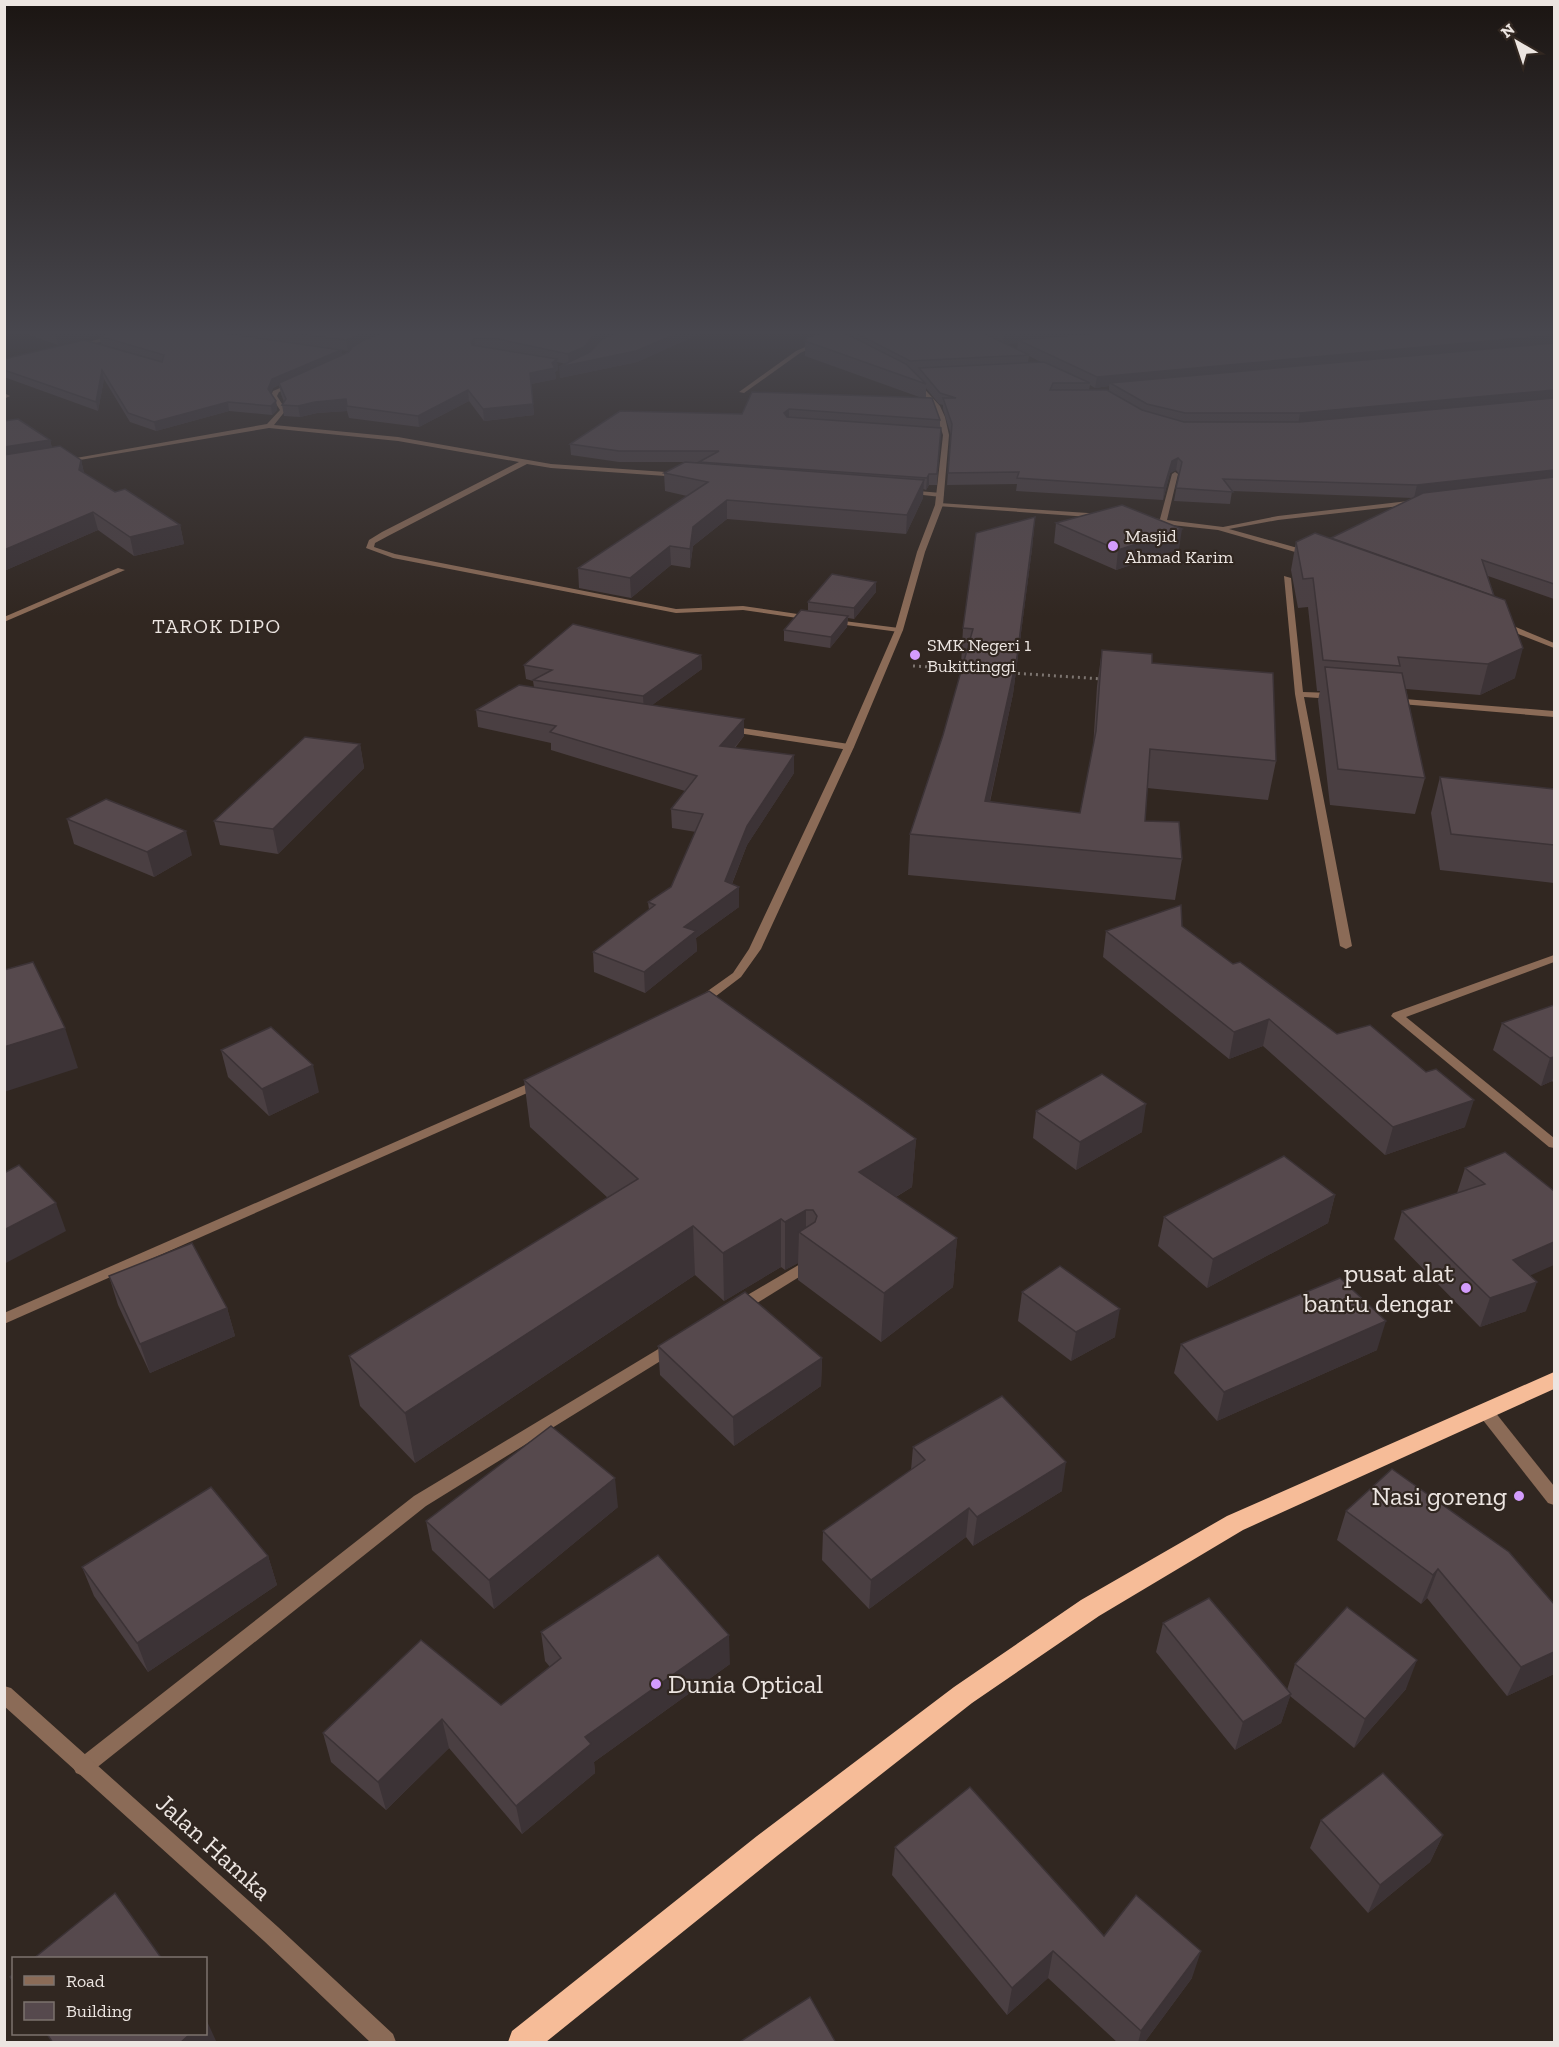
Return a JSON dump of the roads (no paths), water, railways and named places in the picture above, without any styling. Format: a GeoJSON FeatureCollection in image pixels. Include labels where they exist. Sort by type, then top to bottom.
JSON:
{"type":"FeatureCollection","features":[{"type":"Feature","properties":{"kind":"highway"},"geometry":{"type":"LineString","coordinates":[[523,2043],[767,1846],[963,1695],[1090,1608],[1235,1523],[1554,1380]]}},
{"type":"Feature","properties":{"kind":"street"},"geometry":{"type":"LineString","coordinates":[[55,462],[269,426],[398,439],[574,469],[695,476]]}},
{"type":"Feature","properties":{"kind":"street"},"geometry":{"type":"LineString","coordinates":[[685,1011],[737,975],[755,949],[849,747],[899,630],[921,552],[940,500],[941,426]]}},
{"type":"Feature","properties":{"kind":"street"},"geometry":{"type":"LineString","coordinates":[[525,462],[385,534],[372,542],[370,549],[393,556],[676,611],[743,608],[899,630]]}},
{"type":"Feature","properties":{"kind":"street"},"geometry":{"type":"LineString","coordinates":[[1163,522],[1174,474]]}},
{"type":"Feature","properties":{"kind":"street"},"geometry":{"type":"LineString","coordinates":[[894,491],[940,500],[1118,517]]}},
{"type":"Feature","properties":{"kind":"street"},"geometry":{"type":"LineString","coordinates":[[1219,528],[1278,518],[1428,500]]}},
{"type":"Feature","properties":{"kind":"street"},"geometry":{"type":"LineString","coordinates":[[1141,519],[1219,528],[1285,545],[1318,557]]}},
{"type":"Feature","properties":{"kind":"street"},"geometry":{"type":"LineString","coordinates":[[4,620],[121,570]]}},
{"type":"Feature","properties":{"kind":"street"},"geometry":{"type":"LineString","coordinates":[[1287,578],[1299,694],[1346,946]]}},
{"type":"Feature","properties":{"kind":"street"},"geometry":{"type":"LineString","coordinates":[[1492,621],[1554,646]]}},
{"type":"Feature","properties":{"kind":"street"},"geometry":{"type":"LineString","coordinates":[[1299,694],[1345,697]]}},
{"type":"Feature","properties":{"kind":"street"},"geometry":{"type":"LineString","coordinates":[[1380,700],[1554,714]]}},
{"type":"Feature","properties":{"kind":"street"},"geometry":{"type":"LineString","coordinates":[[722,728],[849,747]]}},
{"type":"Feature","properties":{"kind":"street"},"geometry":{"type":"LineString","coordinates":[[1554,958],[1397,1016],[1554,1144]]}},
{"type":"Feature","properties":{"kind":"street"},"geometry":{"type":"LineString","coordinates":[[4,1319],[552,1077]]}},
{"type":"Feature","properties":{"kind":"street"},"geometry":{"type":"LineString","coordinates":[[727,1314],[807,1265]]}},
{"type":"Feature","properties":{"kind":"street"},"geometry":{"type":"LineString","coordinates":[[83,1767],[420,1501],[686,1339]]}},
{"type":"Feature","properties":{"kind":"street"},"geometry":{"type":"LineString","coordinates":[[1485,1411],[1554,1498]]}},
{"type":"Feature","properties":{"kind":"street","name":"Jalan Hamka"},"geometry":{"type":"LineString","coordinates":[[4,1694],[271,1934],[385,2043]]}},
{"type":"Feature","properties":{"kind":"place","name":"Masjid Ahmad Karim"},"geometry":{"type":"Point","coordinates":[1113,546]}},
{"type":"Feature","properties":{"kind":"place","name":"SMK Negeri 1 Bukittinggi"},"geometry":{"type":"Point","coordinates":[915,655]}},
{"type":"Feature","properties":{"kind":"place","name":"pusat alat bantu dengar"},"geometry":{"type":"Point","coordinates":[1466,1288]}},
{"type":"Feature","properties":{"kind":"place","name":"Nasi goreng"},"geometry":{"type":"Point","coordinates":[1519,1496]}},
{"type":"Feature","properties":{"kind":"place","name":"Dunia Optical"},"geometry":{"type":"Point","coordinates":[656,1684]}},
{"type":"Feature","properties":{"kind":"district","name":"TAROK DIPO"},"geometry":{"type":"Point","coordinates":[217,626]}}]}
